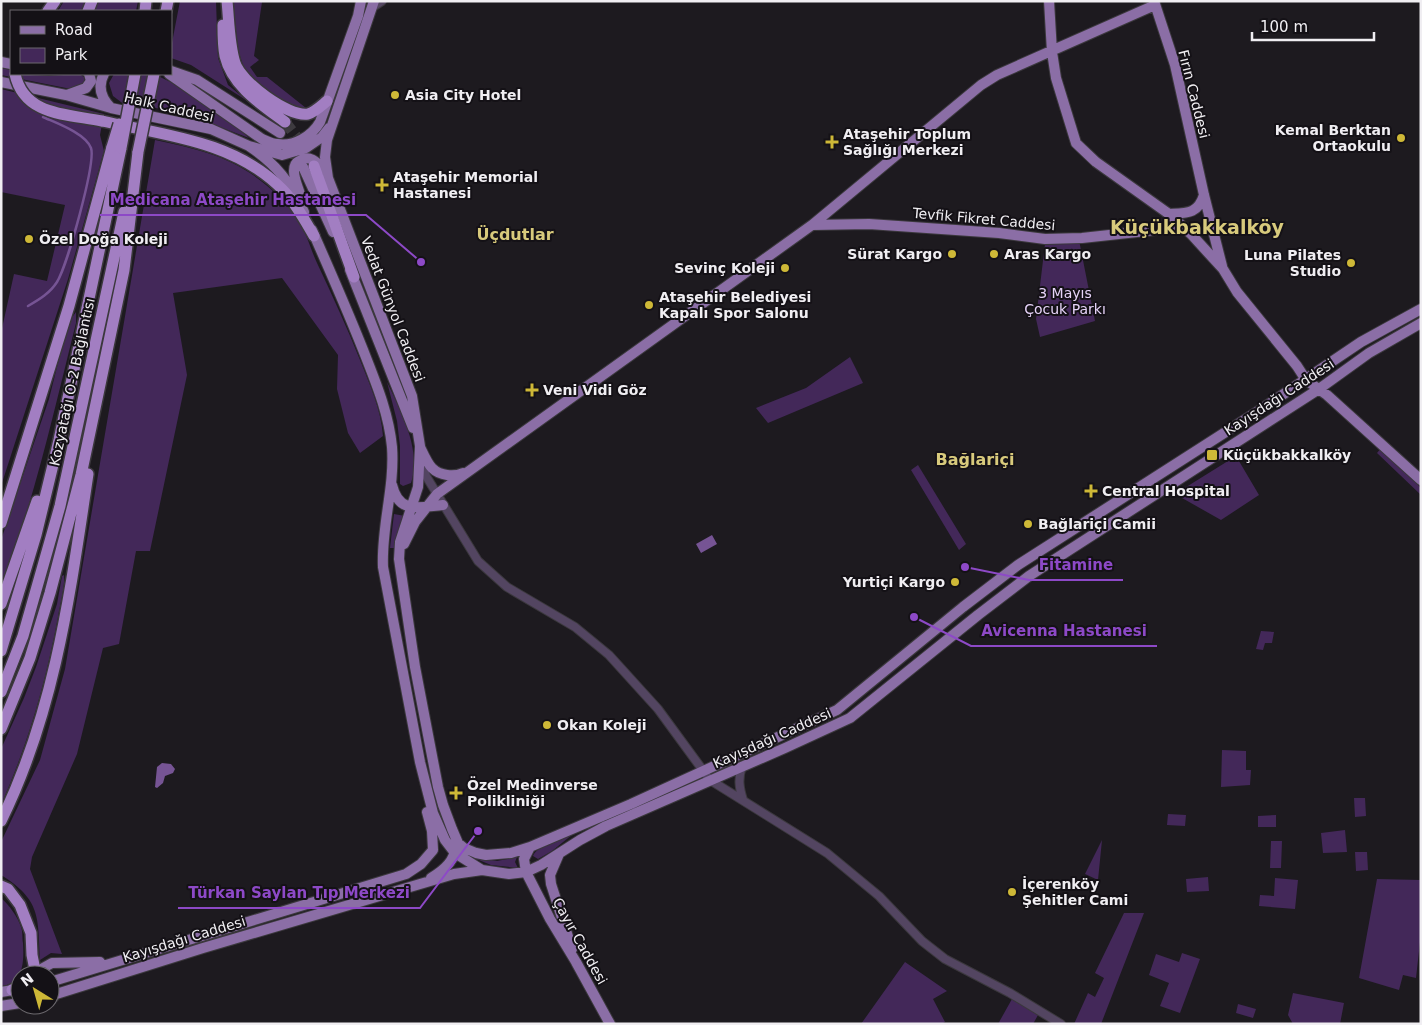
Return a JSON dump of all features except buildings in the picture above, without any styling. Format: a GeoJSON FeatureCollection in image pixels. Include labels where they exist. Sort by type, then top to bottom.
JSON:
{"type":"FeatureCollection","features":[{"type":"Feature","properties":{"kind":"highway"},"geometry":{"type":"LineString","coordinates":[[223,1],[224,54],[231,73],[282,128]]}},
{"type":"Feature","properties":{"kind":"highway"},"geometry":{"type":"LineString","coordinates":[[227,1],[235,63],[246,80],[256,90],[291,112],[309,114],[327,101]]}},
{"type":"Feature","properties":{"kind":"highway"},"geometry":{"type":"LineString","coordinates":[[15,75],[17,84],[26,98],[38,108],[219,148],[240,158],[282,188],[298,208],[314,236]]}},
{"type":"Feature","properties":{"kind":"highway"},"geometry":{"type":"LineString","coordinates":[[1,604],[34,513],[73,371],[133,75]]}},
{"type":"Feature","properties":{"kind":"highway","name":"Kozyatağı O-2 Bağlantısı"},"geometry":{"type":"LineString","coordinates":[[1,692],[23,636],[60,506],[154,75]]}},
{"type":"Feature","properties":{"kind":"highway"},"geometry":{"type":"LineString","coordinates":[[1,523],[117,147]]}},
{"type":"Feature","properties":{"kind":"highway"},"geometry":{"type":"LineString","coordinates":[[1,729],[30,658],[82,475],[124,270],[138,152]]}},
{"type":"Feature","properties":{"kind":"highway"},"geometry":{"type":"LineString","coordinates":[[308,166],[354,277]]}},
{"type":"Feature","properties":{"kind":"highway"},"geometry":{"type":"LineString","coordinates":[[1,821],[15,792],[33,744],[56,665],[73,572],[106,361]]}},
{"type":"Feature","properties":{"kind":"highway","name":"Kozyatağı O-2 Bağlantısı"},"geometry":{"type":"LineString","coordinates":[[1,651],[36,535],[59,440],[73,371]]}},
{"type":"Feature","properties":{"kind":"highway"},"geometry":{"type":"LineString","coordinates":[[1,886],[8,889],[20,904],[31,933],[32,965]]}},
{"type":"Feature","properties":{"kind":"highway"},"geometry":{"type":"LineString","coordinates":[[32,955],[35,965]]}},
{"type":"Feature","properties":{"kind":"main road"},"geometry":{"type":"LineString","coordinates":[[172,74],[262,139],[278,145],[302,140],[316,129],[358,16],[361,1]]}},
{"type":"Feature","properties":{"kind":"main road"},"geometry":{"type":"LineString","coordinates":[[1049,1],[1052,52],[1056,78],[1076,143],[1096,162],[1169,214],[1191,234],[1223,269],[1237,292],[1297,366],[1306,380],[1323,390],[1421,480]]}},
{"type":"Feature","properties":{"kind":"main road"},"geometry":{"type":"LineString","coordinates":[[399,559],[407,536],[437,494],[812,225],[981,85],[997,75],[1052,52],[1155,3]]}},
{"type":"Feature","properties":{"kind":"main road","name":"Fırın Caddesi"},"geometry":{"type":"LineString","coordinates":[[1155,3],[1175,65],[1211,225],[1223,269]]}},
{"type":"Feature","properties":{"kind":"main road","name":"Vedat Günyol Caddesi"},"geometry":{"type":"LineString","coordinates":[[373,4],[339,107],[331,125],[325,157],[328,178],[412,396],[420,446],[418,487],[400,542],[399,559],[414,667],[442,805],[452,830]]}},
{"type":"Feature","properties":{"kind":"main road"},"geometry":{"type":"LineString","coordinates":[[172,74],[197,80],[282,128]]}},
{"type":"Feature","properties":{"kind":"main road"},"geometry":{"type":"LineString","coordinates":[[66,95],[86,88],[91,81],[89,75]]}},
{"type":"Feature","properties":{"kind":"main road"},"geometry":{"type":"LineString","coordinates":[[104,75],[100,88],[102,96],[111,108]]}},
{"type":"Feature","properties":{"kind":"main road","name":"Halk Caddesi"},"geometry":{"type":"LineString","coordinates":[[1,82],[66,95],[111,108],[211,129],[249,146]]}},
{"type":"Feature","properties":{"kind":"main road"},"geometry":{"type":"LineString","coordinates":[[249,146],[282,155],[315,142],[322,137],[331,125]]}},
{"type":"Feature","properties":{"kind":"main road"},"geometry":{"type":"LineString","coordinates":[[249,146],[266,157],[286,179],[299,200],[351,320],[381,397],[389,424],[392,447],[390,498],[384,525],[382,567],[420,762],[433,813],[445,840],[455,854],[482,870]]}},
{"type":"Feature","properties":{"kind":"main road"},"geometry":{"type":"LineString","coordinates":[[314,236],[294,176],[294,168],[296,163],[302,158],[308,158],[318,164],[328,178]]}},
{"type":"Feature","properties":{"kind":"main road"},"geometry":{"type":"LineString","coordinates":[[1169,214],[1191,212],[1201,203],[1204,195]]}},
{"type":"Feature","properties":{"kind":"main road","name":"Tevfik Fikret Caddesi"},"geometry":{"type":"LineString","coordinates":[[812,225],[878,224],[999,233],[1045,239],[1082,238],[1183,227]]}},
{"type":"Feature","properties":{"kind":"main road"},"geometry":{"type":"LineString","coordinates":[[1191,234],[1205,232],[1211,225]]}},
{"type":"Feature","properties":{"kind":"main road"},"geometry":{"type":"LineString","coordinates":[[354,277],[420,446],[432,468],[446,475],[455,476],[473,468]]}},
{"type":"Feature","properties":{"kind":"main road","name":"Kayışdağı Caddesi"},"geometry":{"type":"LineString","coordinates":[[452,830],[458,843],[476,853],[502,855],[530,847],[837,710],[963,607],[1018,565],[1306,380],[1373,334],[1416,314],[1421,309]]}},
{"type":"Feature","properties":{"kind":"main road","name":"Kayışdağı Caddesi"},"geometry":{"type":"LineString","coordinates":[[60,993],[138,967],[423,882],[454,874],[482,870],[509,874],[526,872],[606,826],[850,718],[1028,576],[1323,390],[1369,353],[1421,323]]}},
{"type":"Feature","properties":{"kind":"main road"},"geometry":{"type":"LineString","coordinates":[[1297,366],[1308,368],[1326,365]]}},
{"type":"Feature","properties":{"kind":"main road"},"geometry":{"type":"LineString","coordinates":[[1323,390],[1321,373],[1326,365]]}},
{"type":"Feature","properties":{"kind":"main road"},"geometry":{"type":"LineString","coordinates":[[1289,391],[1295,379],[1297,366]]}},
{"type":"Feature","properties":{"kind":"main road"},"geometry":{"type":"LineString","coordinates":[[391,479],[395,488],[403,493],[409,494],[418,487]]}},
{"type":"Feature","properties":{"kind":"main road"},"geometry":{"type":"LineString","coordinates":[[391,479],[394,494],[402,503],[410,508],[443,505]]}},
{"type":"Feature","properties":{"kind":"main road","name":"Kayışdağı Caddesi"},"geometry":{"type":"LineString","coordinates":[[60,979],[397,877],[414,870],[431,854],[433,843],[420,784],[420,762]]}},
{"type":"Feature","properties":{"kind":"main road"},"geometry":{"type":"LineString","coordinates":[[423,882],[444,868],[455,854],[452,830]]}},
{"type":"Feature","properties":{"kind":"main road"},"geometry":{"type":"LineString","coordinates":[[526,872],[524,859],[530,847]]}},
{"type":"Feature","properties":{"kind":"main road"},"geometry":{"type":"LineString","coordinates":[[559,853],[550,875],[551,884],[576,962]]}},
{"type":"Feature","properties":{"kind":"main road","name":"Çayır Caddesi"},"geometry":{"type":"LineString","coordinates":[[526,872],[550,919],[610,1024]]}},
{"type":"Feature","properties":{"kind":"main road"},"geometry":{"type":"LineString","coordinates":[[48,965],[52,963],[110,963]]}},
{"type":"Feature","properties":{"kind":"street"},"geometry":{"type":"LineString","coordinates":[[373,4],[382,1]]}},
{"type":"Feature","properties":{"kind":"street"},"geometry":{"type":"LineString","coordinates":[[420,446],[426,476],[478,561],[507,587],[574,627],[609,655],[658,709],[710,780],[827,853],[879,896],[922,941],[945,959],[1010,993],[1061,1024]]}},
{"type":"Feature","properties":{"kind":"street"},"geometry":{"type":"LineString","coordinates":[[742,766],[739,785],[743,800]]}},
{"type":"Feature","properties":{"kind":"green space"},"geometry":{"type":"Polygon","coordinates":[[[64,1],[86,1],[82,10],[59,10],[64,1]]]}},
{"type":"Feature","properties":{"kind":"green space"},"geometry":{"type":"Polygon","coordinates":[[[98,1],[138,1],[136,10],[94,10],[98,1]]]}},
{"type":"Feature","properties":{"kind":"green space"},"geometry":{"type":"Polygon","coordinates":[[[180,1],[216,1],[218,58],[228,85],[249,102],[191,65],[172,58],[172,43],[180,1]]]}},
{"type":"Feature","properties":{"kind":"green space"},"geometry":{"type":"Polygon","coordinates":[[[233,1],[262,2],[254,56],[259,60],[250,67],[257,77],[267,77],[306,108],[304,111],[292,108],[260,87],[245,71],[238,50],[233,1]]]}},
{"type":"Feature","properties":{"kind":"green space"},"geometry":{"type":"Polygon","coordinates":[[[1,68],[10,70],[10,75],[81,75],[84,77],[85,81],[79,88],[66,88],[1,75],[1,68]]]}},
{"type":"Feature","properties":{"kind":"green space"},"geometry":{"type":"Polygon","coordinates":[[[113,75],[154,75],[160,77],[218,109],[249,138],[165,109],[125,105],[113,96],[109,83],[113,75]]]}},
{"type":"Feature","properties":{"kind":"green space"},"geometry":{"type":"Polygon","coordinates":[[[1,89],[104,114],[100,135],[104,151],[68,279],[1,486],[1,333],[14,274],[47,281],[65,205],[1,192],[1,89]]]}},
{"type":"Feature","properties":{"kind":"green space"},"geometry":{"type":"Polygon","coordinates":[[[155,140],[213,155],[240,167],[279,196],[297,218],[355,348],[374,397],[380,416],[383,436],[360,453],[348,433],[337,389],[338,355],[282,278],[173,293],[187,375],[150,551],[136,551],[119,644],[103,648],[77,754],[32,857],[30,869],[62,954],[51,953],[40,960],[39,932],[35,911],[24,893],[1,875],[1,842],[40,760],[65,669],[155,140]]]}},
{"type":"Feature","properties":{"kind":"green space","name":"3 Mayıs Çocuk Parkı"},"geometry":{"type":"Polygon","coordinates":[[[1079,240],[1095,321],[1040,337],[1036,319],[1045,244],[1079,240]]]}},
{"type":"Feature","properties":{"kind":"green space"},"geometry":{"type":"Polygon","coordinates":[[[76,312],[76,323],[43,456],[24,522],[1,587],[1,540],[49,399],[68,323],[76,312]]]}},
{"type":"Feature","properties":{"kind":"green space"},"geometry":{"type":"Polygon","coordinates":[[[850,357],[863,383],[768,423],[756,408],[806,388],[850,357]]]}},
{"type":"Feature","properties":{"kind":"green space"},"geometry":{"type":"Polygon","coordinates":[[[387,382],[404,418],[414,458],[414,471],[411,483],[403,486],[400,484],[400,446],[397,421],[387,382]]]}},
{"type":"Feature","properties":{"kind":"green space"},"geometry":{"type":"Polygon","coordinates":[[[1381,448],[1421,488],[1421,495],[1377,453],[1381,448]]]}},
{"type":"Feature","properties":{"kind":"green space"},"geometry":{"type":"Polygon","coordinates":[[[1236,456],[1259,495],[1221,520],[1175,494],[1236,456]]]}},
{"type":"Feature","properties":{"kind":"green space"},"geometry":{"type":"Polygon","coordinates":[[[918,465],[966,544],[959,550],[911,470],[918,465]]]}},
{"type":"Feature","properties":{"kind":"green space"},"geometry":{"type":"Polygon","coordinates":[[[394,514],[405,516],[396,537],[394,548],[390,548],[394,514]]]}},
{"type":"Feature","properties":{"kind":"green space"},"geometry":{"type":"Polygon","coordinates":[[[64,575],[62,596],[42,689],[20,759],[1,805],[1,749],[36,667],[57,604],[62,576],[64,575]]]}},
{"type":"Feature","properties":{"kind":"green space"},"geometry":{"type":"Polygon","coordinates":[[[1261,631],[1274,632],[1272,643],[1265,643],[1263,650],[1256,649],[1261,631]]]}},
{"type":"Feature","properties":{"kind":"green space"},"geometry":{"type":"Polygon","coordinates":[[[1222,750],[1246,751],[1246,770],[1251,770],[1250,785],[1221,787],[1222,750]]]}},
{"type":"Feature","properties":{"kind":"green space"},"geometry":{"type":"Polygon","coordinates":[[[1354,798],[1365,798],[1366,816],[1355,817],[1354,798]]]}},
{"type":"Feature","properties":{"kind":"green space"},"geometry":{"type":"Polygon","coordinates":[[[1168,814],[1186,815],[1185,826],[1167,825],[1168,814]]]}},
{"type":"Feature","properties":{"kind":"green space"},"geometry":{"type":"Polygon","coordinates":[[[1276,815],[1276,827],[1258,827],[1258,816],[1276,815]]]}},
{"type":"Feature","properties":{"kind":"green space"},"geometry":{"type":"Polygon","coordinates":[[[1345,830],[1347,852],[1323,853],[1321,833],[1345,830]]]}},
{"type":"Feature","properties":{"kind":"green space"},"geometry":{"type":"Polygon","coordinates":[[[573,834],[552,851],[538,859],[533,856],[535,852],[544,846],[573,834]]]}},
{"type":"Feature","properties":{"kind":"green space"},"geometry":{"type":"Polygon","coordinates":[[[1102,840],[1098,880],[1085,874],[1102,840]]]}},
{"type":"Feature","properties":{"kind":"green space"},"geometry":{"type":"Polygon","coordinates":[[[1271,841],[1282,841],[1281,868],[1270,868],[1271,841]]]}},
{"type":"Feature","properties":{"kind":"green space"},"geometry":{"type":"Polygon","coordinates":[[[1355,852],[1367,852],[1368,870],[1356,871],[1355,852]]]}},
{"type":"Feature","properties":{"kind":"green space"},"geometry":{"type":"Polygon","coordinates":[[[469,856],[497,861],[517,857],[515,862],[518,868],[491,865],[469,856]]]}},
{"type":"Feature","properties":{"kind":"green space"},"geometry":{"type":"Polygon","coordinates":[[[1208,877],[1209,891],[1187,892],[1186,879],[1208,877]]]}},
{"type":"Feature","properties":{"kind":"green space"},"geometry":{"type":"Polygon","coordinates":[[[1275,878],[1298,880],[1295,909],[1259,906],[1260,895],[1274,896],[1275,878]]]}},
{"type":"Feature","properties":{"kind":"green space"},"geometry":{"type":"Polygon","coordinates":[[[1377,879],[1421,880],[1421,933],[1416,978],[1403,975],[1399,990],[1359,978],[1377,879]]]}},
{"type":"Feature","properties":{"kind":"green space"},"geometry":{"type":"Polygon","coordinates":[[[1,898],[13,911],[20,923],[23,964],[10,965],[10,983],[1,986],[1,898]]]}},
{"type":"Feature","properties":{"kind":"green space"},"geometry":{"type":"Polygon","coordinates":[[[1124,913],[1144,913],[1101,1024],[1074,1024],[1088,993],[1095,997],[1104,978],[1095,973],[1124,913]]]}},
{"type":"Feature","properties":{"kind":"green space"},"geometry":{"type":"Polygon","coordinates":[[[1182,953],[1200,959],[1180,1013],[1160,1006],[1169,983],[1149,975],[1156,954],[1179,962],[1182,953]]]}},
{"type":"Feature","properties":{"kind":"green space"},"geometry":{"type":"Polygon","coordinates":[[[905,962],[947,991],[933,999],[945,1022],[941,1024],[861,1024],[905,962]]]}},
{"type":"Feature","properties":{"kind":"green space"},"geometry":{"type":"Polygon","coordinates":[[[1293,993],[1344,1003],[1340,1024],[1293,1024],[1288,1015],[1293,993]]]}},
{"type":"Feature","properties":{"kind":"green space"},"geometry":{"type":"Polygon","coordinates":[[[1012,999],[1038,1015],[1033,1024],[998,1024],[1012,999]]]}},
{"type":"Feature","properties":{"kind":"green space"},"geometry":{"type":"Polygon","coordinates":[[[1238,1004],[1256,1009],[1253,1018],[1236,1013],[1238,1004]]]}},
{"type":"Feature","properties":{"kind":"shaded area"},"geometry":{"type":"Polygon","coordinates":[[[712,535],[717,544],[701,553],[696,544],[712,535]]]}},
{"type":"Feature","properties":{"kind":"shaded area"},"geometry":{"type":"Polygon","coordinates":[[[162,763],[171,764],[175,769],[173,773],[165,776],[163,783],[157,788],[155,787],[157,767],[162,763]]]}},
{"type":"Feature","properties":{"kind":"waterway"},"geometry":{"type":"LineString","coordinates":[[28,306],[51,289],[62,272],[80,215],[91,157],[91,148],[83,138],[70,129],[43,117]]}},
{"type":"Feature","properties":{"kind":"tunnel"},"geometry":{"type":"LineString","coordinates":[[285,122],[306,149]]}},
{"type":"Feature","properties":{"kind":"place","name":"Asia City Hotel"},"geometry":{"type":"Point","coordinates":[395,95]}},
{"type":"Feature","properties":{"kind":"place","name":"Kemal Berktan Ortaokulu"},"geometry":{"type":"Point","coordinates":[1401,138]}},
{"type":"Feature","properties":{"kind":"place","name":"Ataşehir Toplum Sağlığı Merkezi"},"geometry":{"type":"Point","coordinates":[832,142]}},
{"type":"Feature","properties":{"kind":"place","name":"Ataşehir Memorial Hastanesi"},"geometry":{"type":"Point","coordinates":[382,185]}},
{"type":"Feature","properties":{"kind":"place","name":"Özel Doğa Koleji"},"geometry":{"type":"Point","coordinates":[29,239]}},
{"type":"Feature","properties":{"kind":"place","name":"Sürat Kargo"},"geometry":{"type":"Point","coordinates":[952,254]}},
{"type":"Feature","properties":{"kind":"place","name":"Aras Kargo"},"geometry":{"type":"Point","coordinates":[994,254]}},
{"type":"Feature","properties":{"kind":"place","name":"Medicana Ataşehir Hastanesi"},"geometry":{"type":"Point","coordinates":[421,262]}},
{"type":"Feature","properties":{"kind":"place","name":"Luna Pilates Studio"},"geometry":{"type":"Point","coordinates":[1351,263]}},
{"type":"Feature","properties":{"kind":"place","name":"Sevinç Koleji"},"geometry":{"type":"Point","coordinates":[785,268]}},
{"type":"Feature","properties":{"kind":"place","name":"Ataşehir Belediyesi Kapalı Spor Salonu"},"geometry":{"type":"Point","coordinates":[649,305]}},
{"type":"Feature","properties":{"kind":"place","name":"Veni Vidi Göz"},"geometry":{"type":"Point","coordinates":[532,390]}},
{"type":"Feature","properties":{"kind":"place","name":"Küçükbakkalköy"},"geometry":{"type":"Point","coordinates":[1212,455]}},
{"type":"Feature","properties":{"kind":"place","name":"Central Hospital"},"geometry":{"type":"Point","coordinates":[1091,491]}},
{"type":"Feature","properties":{"kind":"place","name":"Bağlariçi Camii"},"geometry":{"type":"Point","coordinates":[1028,524]}},
{"type":"Feature","properties":{"kind":"place","name":"Fitamine"},"geometry":{"type":"Point","coordinates":[965,567]}},
{"type":"Feature","properties":{"kind":"place","name":"Yurtiçi Kargo"},"geometry":{"type":"Point","coordinates":[955,582]}},
{"type":"Feature","properties":{"kind":"place","name":"Avicenna Hastanesi"},"geometry":{"type":"Point","coordinates":[914,617]}},
{"type":"Feature","properties":{"kind":"place","name":"Okan Koleji"},"geometry":{"type":"Point","coordinates":[547,725]}},
{"type":"Feature","properties":{"kind":"place","name":"Özel Medinverse Polikliniği"},"geometry":{"type":"Point","coordinates":[456,793]}},
{"type":"Feature","properties":{"kind":"place","name":"Türkan Saylan Tıp Merkezi"},"geometry":{"type":"Point","coordinates":[478,831]}},
{"type":"Feature","properties":{"kind":"place","name":"İçerenköy Şehitler Cami"},"geometry":{"type":"Point","coordinates":[1012,892]}},
{"type":"Feature","properties":{"kind":"district","name":"Küçükbakkalköy"},"geometry":{"type":"Point","coordinates":[1197,227]}},
{"type":"Feature","properties":{"kind":"district","name":"Üçdutlar"},"geometry":{"type":"Point","coordinates":[515,234]}},
{"type":"Feature","properties":{"kind":"district","name":"Bağlariçi"},"geometry":{"type":"Point","coordinates":[975,459]}}]}
